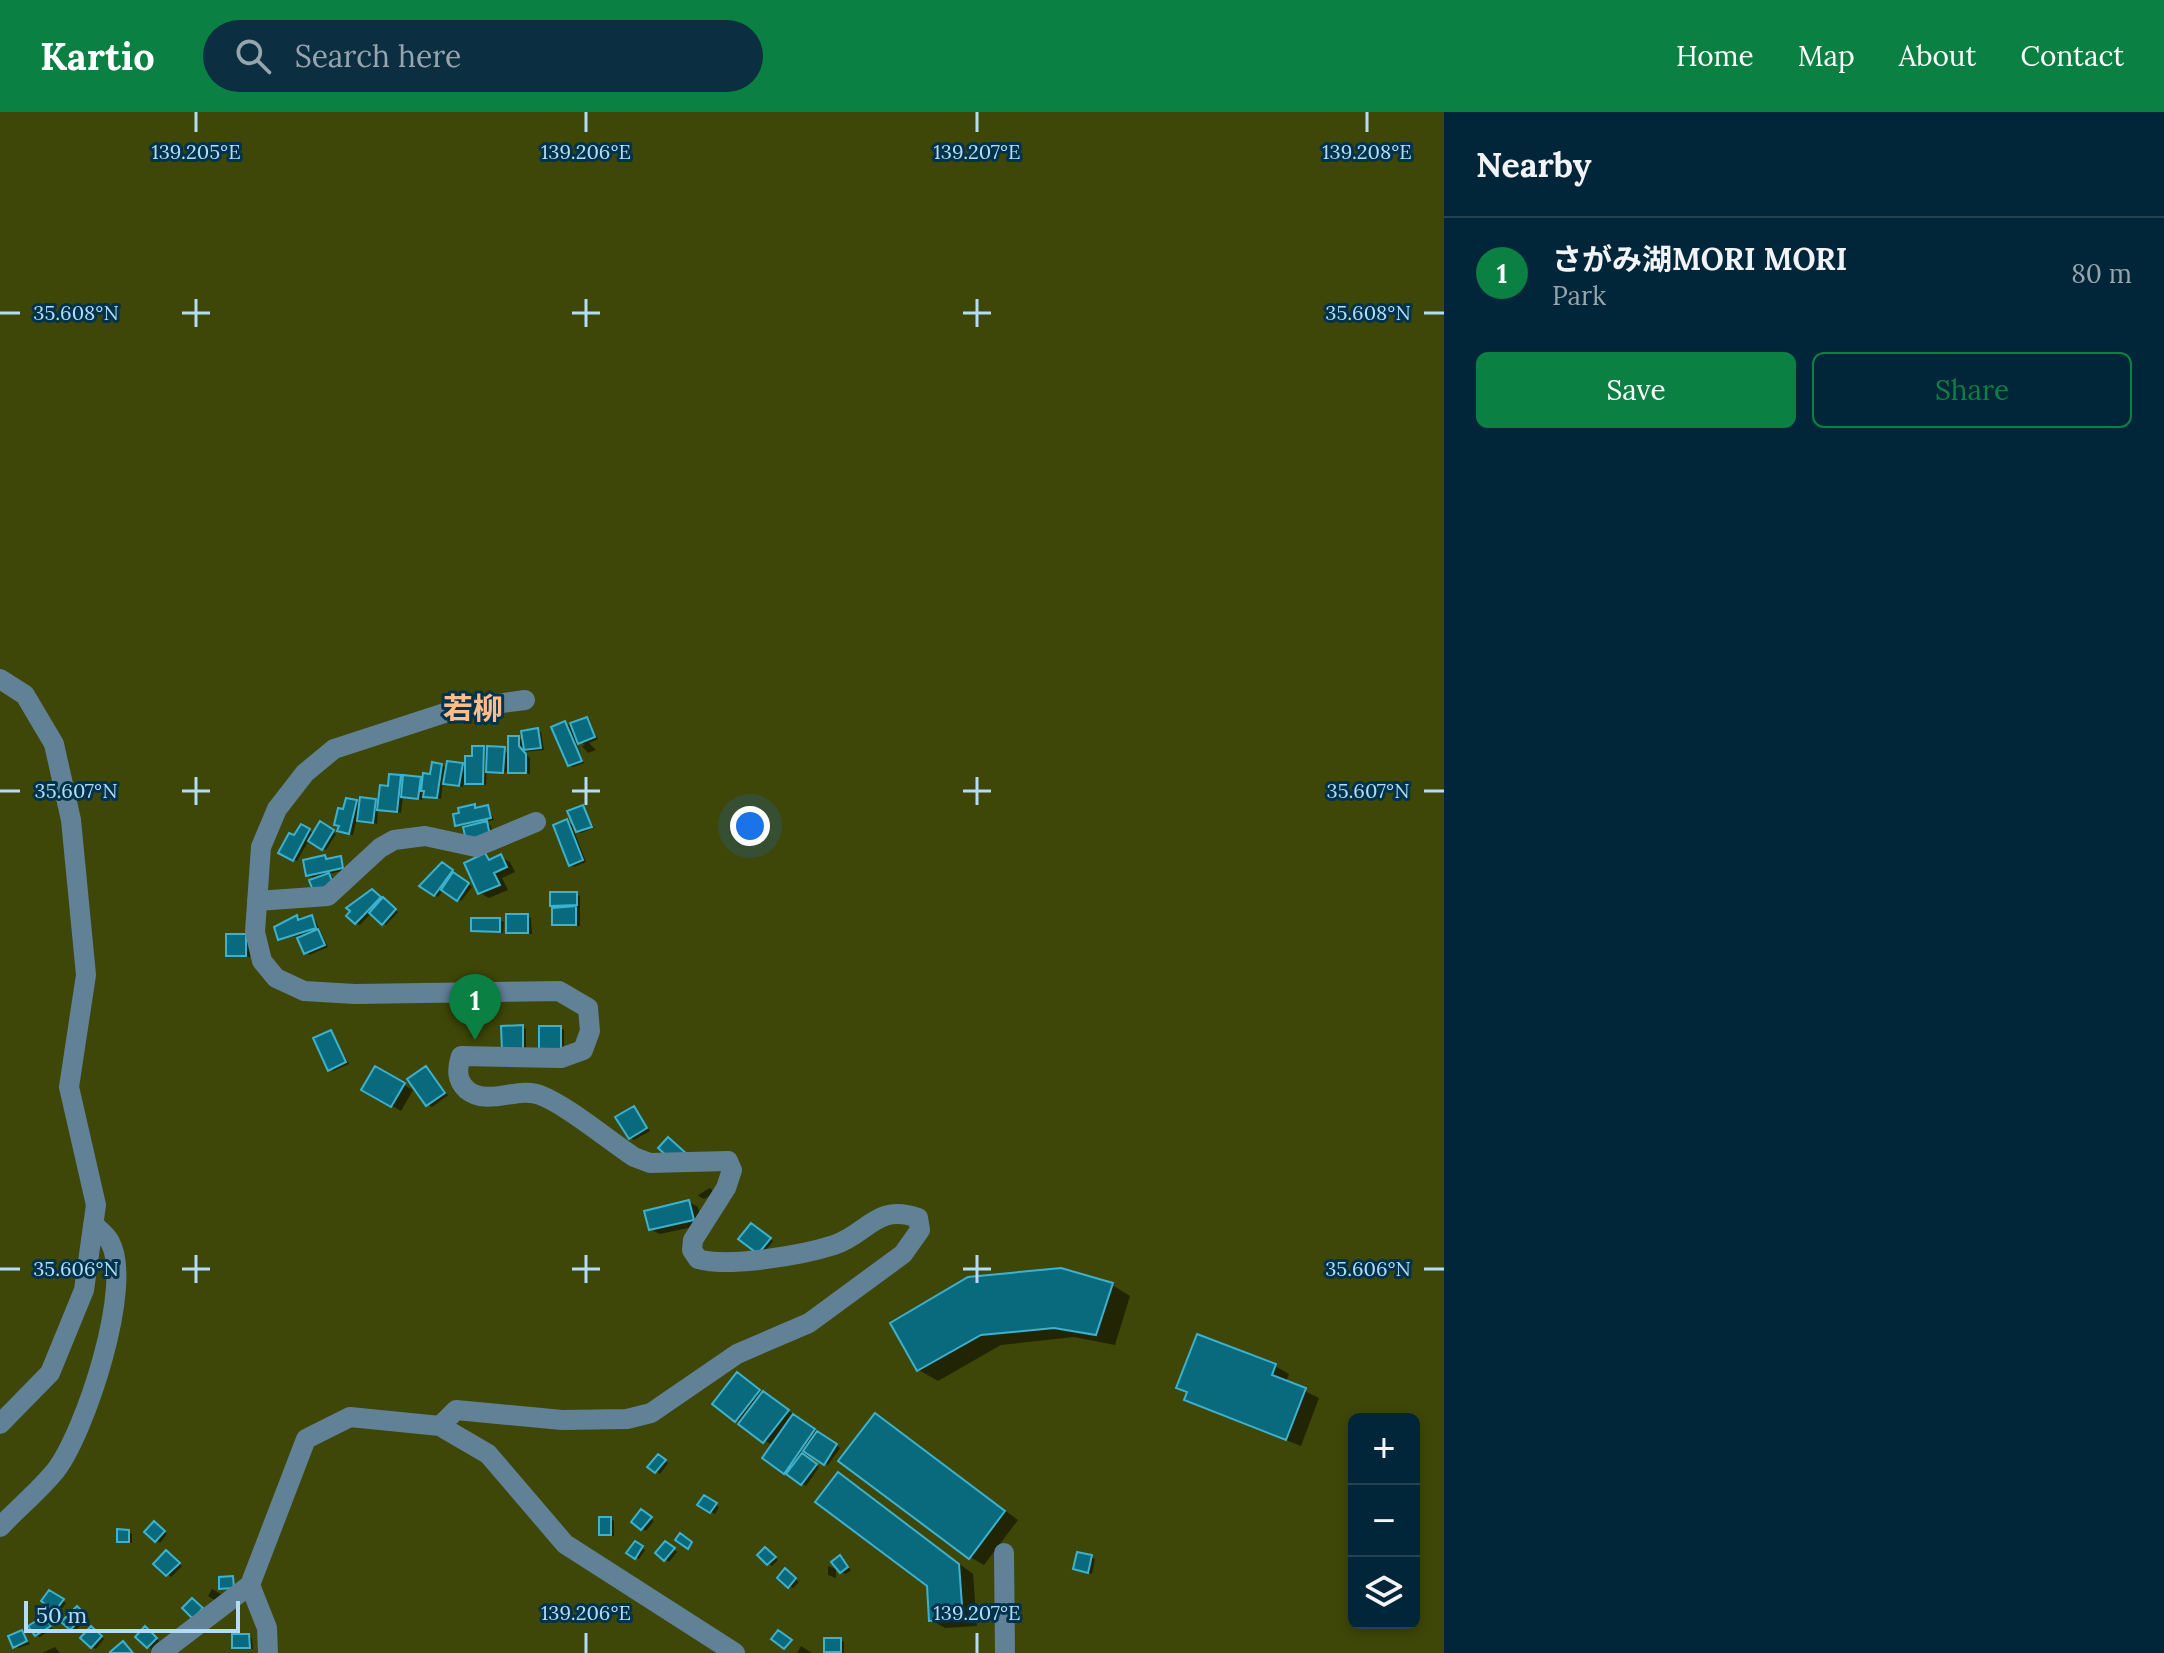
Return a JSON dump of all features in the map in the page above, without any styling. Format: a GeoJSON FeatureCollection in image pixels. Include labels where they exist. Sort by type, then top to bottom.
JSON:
{"type":"FeatureCollection","features":[{"type":"Feature","properties":{"kind":"lane"},"geometry":{"type":"LineString","coordinates":[[0,679],[25,695],[54,744],[71,820],[86,975],[69,1087],[96,1205],[84,1290],[50,1373],[0,1424]]}},
{"type":"Feature","properties":{"kind":"lane"},"geometry":{"type":"LineString","coordinates":[[440,1426],[456,1410],[562,1420],[627,1419],[651,1413],[737,1354],[809,1323],[903,1254],[920,1230],[918,1218],[902,1213],[880,1216],[835,1245],[764,1257],[710,1262],[698,1259],[692,1250],[693,1240],[726,1188],[732,1170],[728,1161],[650,1163],[634,1157],[538,1093],[490,1097],[470,1093],[462,1084],[457,1069],[461,1056],[561,1058],[583,1050],[590,1031],[588,1008],[559,991],[355,994],[304,991],[276,978],[262,961],[255,932],[261,847],[277,809],[305,773],[334,749],[457,709],[525,700]]}},
{"type":"Feature","properties":{"kind":"lane"},"geometry":{"type":"LineString","coordinates":[[257,901],[328,896],[380,848],[394,840],[425,836],[476,847],[536,822]]}},
{"type":"Feature","properties":{"kind":"lane"},"geometry":{"type":"LineString","coordinates":[[0,1527],[57,1468],[86,1409],[112,1334],[116,1264],[110,1241],[93,1224]]}},
{"type":"Feature","properties":{"kind":"lane"},"geometry":{"type":"LineString","coordinates":[[161,1653],[250,1585],[306,1439],[350,1417],[440,1426],[488,1454],[565,1544],[735,1653]]}},
{"type":"Feature","properties":{"kind":"lane"},"geometry":{"type":"LineString","coordinates":[[1004,1553],[1005,1653]]}},
{"type":"Feature","properties":{"kind":"lane"},"geometry":{"type":"LineString","coordinates":[[250,1585],[267,1628],[268,1653]]}},
{"type":"Feature","properties":{"kind":"green space"},"geometry":{"type":"Polygon","coordinates":[[[0,112],[1444,112],[1444,1653],[0,1653],[0,112]]]}},
{"type":"Feature","properties":{"kind":"building"},"geometry":{"type":"Polygon","coordinates":[[[587,717],[595,737],[578,744],[570,723],[587,717]]]}},
{"type":"Feature","properties":{"kind":"building"},"geometry":{"type":"Polygon","coordinates":[[[565,721],[582,761],[568,766],[551,727],[565,721]]]}},
{"type":"Feature","properties":{"kind":"building"},"geometry":{"type":"Polygon","coordinates":[[[538,728],[541,748],[524,750],[521,731],[538,728]]]}},
{"type":"Feature","properties":{"kind":"building"},"geometry":{"type":"Polygon","coordinates":[[[508,736],[519,736],[519,746],[526,754],[526,773],[508,773],[508,736]]]}},
{"type":"Feature","properties":{"kind":"building"},"geometry":{"type":"Polygon","coordinates":[[[472,746],[484,746],[483,784],[465,784],[465,756],[472,756],[472,746]]]}},
{"type":"Feature","properties":{"kind":"building"},"geometry":{"type":"Polygon","coordinates":[[[487,746],[505,747],[503,773],[486,772],[487,746]]]}},
{"type":"Feature","properties":{"kind":"building"},"geometry":{"type":"Polygon","coordinates":[[[447,761],[463,763],[459,786],[443,784],[447,761]]]}},
{"type":"Feature","properties":{"kind":"building"},"geometry":{"type":"Polygon","coordinates":[[[432,762],[442,764],[437,798],[423,797],[424,791],[421,791],[423,773],[430,774],[432,762]]]}},
{"type":"Feature","properties":{"kind":"building"},"geometry":{"type":"Polygon","coordinates":[[[389,774],[401,775],[397,812],[377,810],[380,785],[388,786],[389,774]]]}},
{"type":"Feature","properties":{"kind":"building"},"geometry":{"type":"Polygon","coordinates":[[[403,775],[421,777],[418,799],[401,797],[403,775]]]}},
{"type":"Feature","properties":{"kind":"building"},"geometry":{"type":"Polygon","coordinates":[[[360,797],[376,799],[373,823],[357,821],[360,797]]]}},
{"type":"Feature","properties":{"kind":"building"},"geometry":{"type":"Polygon","coordinates":[[[346,798],[357,800],[349,834],[337,831],[339,826],[334,825],[338,808],[343,809],[346,798]]]}},
{"type":"Feature","properties":{"kind":"building"},"geometry":{"type":"Polygon","coordinates":[[[475,804],[475,808],[488,805],[491,818],[455,826],[453,814],[459,813],[458,808],[475,804]]]}},
{"type":"Feature","properties":{"kind":"building"},"geometry":{"type":"Polygon","coordinates":[[[583,805],[592,827],[576,832],[567,811],[583,805]]]}},
{"type":"Feature","properties":{"kind":"building"},"geometry":{"type":"Polygon","coordinates":[[[567,819],[583,860],[569,866],[553,825],[567,819]]]}},
{"type":"Feature","properties":{"kind":"building"},"geometry":{"type":"Polygon","coordinates":[[[320,821],[334,830],[322,850],[308,841],[320,821]]]}},
{"type":"Feature","properties":{"kind":"building"},"geometry":{"type":"Polygon","coordinates":[[[487,821],[491,840],[467,845],[463,827],[487,821]]]}},
{"type":"Feature","properties":{"kind":"building"},"geometry":{"type":"Polygon","coordinates":[[[301,824],[310,829],[293,861],[278,853],[289,833],[294,835],[301,824]]]}},
{"type":"Feature","properties":{"kind":"building"},"geometry":{"type":"Polygon","coordinates":[[[485,853],[489,860],[501,854],[507,867],[494,873],[500,885],[478,894],[464,863],[485,853]]]}},
{"type":"Feature","properties":{"kind":"building"},"geometry":{"type":"Polygon","coordinates":[[[325,855],[326,859],[341,856],[343,868],[306,876],[303,860],[325,855]]]}},
{"type":"Feature","properties":{"kind":"building"},"geometry":{"type":"Polygon","coordinates":[[[442,862],[453,870],[434,896],[419,886],[442,862]]]}},
{"type":"Feature","properties":{"kind":"building"},"geometry":{"type":"Polygon","coordinates":[[[453,872],[469,883],[457,901],[441,890],[453,872]]]}},
{"type":"Feature","properties":{"kind":"building"},"geometry":{"type":"Polygon","coordinates":[[[329,873],[335,889],[315,896],[309,880],[329,873]]]}},
{"type":"Feature","properties":{"kind":"building"},"geometry":{"type":"Polygon","coordinates":[[[372,889],[381,897],[355,924],[346,916],[350,911],[346,908],[372,889]]]}},
{"type":"Feature","properties":{"kind":"building"},"geometry":{"type":"Polygon","coordinates":[[[550,892],[577,892],[577,905],[550,906],[550,892]]]}},
{"type":"Feature","properties":{"kind":"building"},"geometry":{"type":"Polygon","coordinates":[[[383,897],[396,909],[382,925],[369,913],[383,897]]]}},
{"type":"Feature","properties":{"kind":"building"},"geometry":{"type":"Polygon","coordinates":[[[576,906],[576,925],[552,925],[552,908],[576,906]]]}},
{"type":"Feature","properties":{"kind":"building"},"geometry":{"type":"Polygon","coordinates":[[[506,914],[528,914],[528,933],[506,933],[506,914]]]}},
{"type":"Feature","properties":{"kind":"building"},"geometry":{"type":"Polygon","coordinates":[[[297,915],[298,920],[312,915],[316,928],[278,940],[274,927],[297,915]]]}},
{"type":"Feature","properties":{"kind":"building"},"geometry":{"type":"Polygon","coordinates":[[[471,918],[500,918],[500,932],[471,931],[471,918]]]}},
{"type":"Feature","properties":{"kind":"building"},"geometry":{"type":"Polygon","coordinates":[[[318,929],[325,945],[304,954],[297,938],[318,929]]]}},
{"type":"Feature","properties":{"kind":"building"},"geometry":{"type":"Polygon","coordinates":[[[226,934],[246,934],[246,956],[226,956],[226,934]]]}},
{"type":"Feature","properties":{"kind":"building"},"geometry":{"type":"Polygon","coordinates":[[[523,1025],[523,1049],[502,1050],[501,1026],[523,1025]]]}},
{"type":"Feature","properties":{"kind":"building"},"geometry":{"type":"Polygon","coordinates":[[[539,1026],[561,1026],[561,1051],[539,1051],[539,1026]]]}},
{"type":"Feature","properties":{"kind":"building"},"geometry":{"type":"Polygon","coordinates":[[[331,1030],[346,1062],[328,1071],[313,1038],[331,1030]]]}},
{"type":"Feature","properties":{"kind":"building"},"geometry":{"type":"Polygon","coordinates":[[[375,1066],[405,1083],[391,1107],[361,1090],[375,1066]]]}},
{"type":"Feature","properties":{"kind":"building"},"geometry":{"type":"Polygon","coordinates":[[[426,1066],[445,1093],[426,1106],[407,1079],[426,1066]]]}},
{"type":"Feature","properties":{"kind":"building"},"geometry":{"type":"Polygon","coordinates":[[[634,1106],[647,1128],[629,1139],[615,1117],[634,1106]]]}},
{"type":"Feature","properties":{"kind":"building"},"geometry":{"type":"Polygon","coordinates":[[[668,1137],[688,1155],[678,1166],[658,1148],[668,1137]]]}},
{"type":"Feature","properties":{"kind":"building"},"geometry":{"type":"Polygon","coordinates":[[[689,1200],[694,1220],[649,1230],[644,1211],[689,1200]]]}},
{"type":"Feature","properties":{"kind":"building"},"geometry":{"type":"Polygon","coordinates":[[[751,1223],[771,1238],[758,1254],[738,1239],[751,1223]]]}},
{"type":"Feature","properties":{"kind":"building"},"geometry":{"type":"Polygon","coordinates":[[[1061,1268],[1113,1283],[1096,1335],[1054,1328],[981,1335],[917,1371],[890,1323],[968,1277],[1061,1268]]]}},
{"type":"Feature","properties":{"kind":"building"},"geometry":{"type":"Polygon","coordinates":[[[1197,1334],[1276,1364],[1272,1375],[1306,1388],[1286,1440],[1184,1400],[1187,1392],[1176,1388],[1197,1334]]]}},
{"type":"Feature","properties":{"kind":"building"},"geometry":{"type":"Polygon","coordinates":[[[737,1372],[760,1390],[735,1422],[712,1404],[737,1372]]]}},
{"type":"Feature","properties":{"kind":"building"},"geometry":{"type":"Polygon","coordinates":[[[763,1391],[789,1410],[763,1443],[738,1424],[763,1391]]]}},
{"type":"Feature","properties":{"kind":"building"},"geometry":{"type":"Polygon","coordinates":[[[875,1413],[1005,1511],[969,1559],[838,1461],[875,1413]]]}},
{"type":"Feature","properties":{"kind":"building"},"geometry":{"type":"Polygon","coordinates":[[[793,1414],[815,1429],[784,1474],[762,1458],[793,1414]]]}},
{"type":"Feature","properties":{"kind":"building"},"geometry":{"type":"Polygon","coordinates":[[[817,1431],[837,1444],[824,1465],[803,1451],[817,1431]]]}},
{"type":"Feature","properties":{"kind":"building"},"geometry":{"type":"Polygon","coordinates":[[[802,1453],[817,1464],[801,1485],[786,1474],[802,1453]]]}},
{"type":"Feature","properties":{"kind":"building"},"geometry":{"type":"Polygon","coordinates":[[[658,1454],[666,1460],[655,1473],[647,1467],[658,1454]]]}},
{"type":"Feature","properties":{"kind":"building"},"geometry":{"type":"Polygon","coordinates":[[[838,1472],[959,1564],[963,1619],[929,1621],[927,1586],[815,1502],[838,1472]]]}},
{"type":"Feature","properties":{"kind":"building"},"geometry":{"type":"Polygon","coordinates":[[[704,1495],[717,1503],[710,1513],[697,1505],[704,1495]]]}},
{"type":"Feature","properties":{"kind":"building"},"geometry":{"type":"Polygon","coordinates":[[[641,1509],[652,1517],[641,1530],[631,1522],[641,1509]]]}},
{"type":"Feature","properties":{"kind":"building"},"geometry":{"type":"Polygon","coordinates":[[[599,1517],[611,1517],[611,1535],[599,1535],[599,1517]]]}},
{"type":"Feature","properties":{"kind":"building"},"geometry":{"type":"Polygon","coordinates":[[[154,1521],[165,1531],[155,1542],[144,1532],[154,1521]]]}},
{"type":"Feature","properties":{"kind":"building"},"geometry":{"type":"Polygon","coordinates":[[[117,1529],[129,1530],[129,1542],[117,1542],[117,1529]]]}},
{"type":"Feature","properties":{"kind":"building"},"geometry":{"type":"Polygon","coordinates":[[[680,1533],[692,1542],[688,1549],[675,1540],[680,1533]]]}},
{"type":"Feature","properties":{"kind":"building"},"geometry":{"type":"Polygon","coordinates":[[[635,1541],[643,1546],[635,1559],[626,1553],[635,1541]]]}},
{"type":"Feature","properties":{"kind":"building"},"geometry":{"type":"Polygon","coordinates":[[[665,1541],[675,1548],[664,1561],[655,1553],[665,1541]]]}},
{"type":"Feature","properties":{"kind":"building"},"geometry":{"type":"Polygon","coordinates":[[[765,1547],[776,1557],[767,1565],[757,1555],[765,1547]]]}},
{"type":"Feature","properties":{"kind":"building"},"geometry":{"type":"Polygon","coordinates":[[[166,1550],[180,1563],[166,1576],[153,1564],[166,1550]]]}},
{"type":"Feature","properties":{"kind":"building"},"geometry":{"type":"Polygon","coordinates":[[[1077,1552],[1092,1555],[1088,1573],[1073,1569],[1077,1552]]]}},
{"type":"Feature","properties":{"kind":"building"},"geometry":{"type":"Polygon","coordinates":[[[840,1555],[848,1567],[840,1573],[831,1562],[840,1555]]]}},
{"type":"Feature","properties":{"kind":"building"},"geometry":{"type":"Polygon","coordinates":[[[785,1568],[796,1578],[788,1588],[777,1578],[785,1568]]]}},
{"type":"Feature","properties":{"kind":"building"},"geometry":{"type":"Polygon","coordinates":[[[233,1576],[234,1588],[219,1589],[219,1577],[233,1576]]]}},
{"type":"Feature","properties":{"kind":"building"},"geometry":{"type":"Polygon","coordinates":[[[49,1590],[64,1599],[55,1611],[41,1601],[49,1590]]]}},
{"type":"Feature","properties":{"kind":"building"},"geometry":{"type":"Polygon","coordinates":[[[192,1598],[203,1608],[193,1619],[182,1608],[192,1598]]]}},
{"type":"Feature","properties":{"kind":"building"},"geometry":{"type":"Polygon","coordinates":[[[77,1606],[86,1615],[70,1630],[61,1622],[77,1606]]]}},
{"type":"Feature","properties":{"kind":"building"},"geometry":{"type":"Polygon","coordinates":[[[44,1616],[51,1626],[35,1636],[28,1626],[44,1616]]]}},
{"type":"Feature","properties":{"kind":"building"},"geometry":{"type":"Polygon","coordinates":[[[91,1626],[102,1636],[91,1648],[80,1638],[91,1626]]]}},
{"type":"Feature","properties":{"kind":"building"},"geometry":{"type":"Polygon","coordinates":[[[145,1626],[157,1638],[147,1648],[135,1637],[145,1626]]]}},
{"type":"Feature","properties":{"kind":"building"},"geometry":{"type":"Polygon","coordinates":[[[22,1630],[27,1641],[13,1648],[8,1636],[22,1630]]]}},
{"type":"Feature","properties":{"kind":"building"},"geometry":{"type":"Polygon","coordinates":[[[778,1630],[792,1640],[784,1649],[771,1639],[778,1630]]]}},
{"type":"Feature","properties":{"kind":"building"},"geometry":{"type":"Polygon","coordinates":[[[232,1634],[249,1634],[250,1648],[232,1648],[232,1634]]]}},
{"type":"Feature","properties":{"kind":"building"},"geometry":{"type":"Polygon","coordinates":[[[824,1638],[841,1638],[841,1652],[824,1652],[824,1638]]]}},
{"type":"Feature","properties":{"kind":"building"},"geometry":{"type":"Polygon","coordinates":[[[123,1641],[133,1653],[110,1652],[123,1641]]]}},
{"type":"Feature","properties":{"kind":"place","name":"さがみ湖MORI MORI"},"geometry":{"type":"Point","coordinates":[475,1040]}},
{"type":"Feature","properties":{"kind":"district","name":"若柳"},"geometry":{"type":"Point","coordinates":[473,709]}}]}
